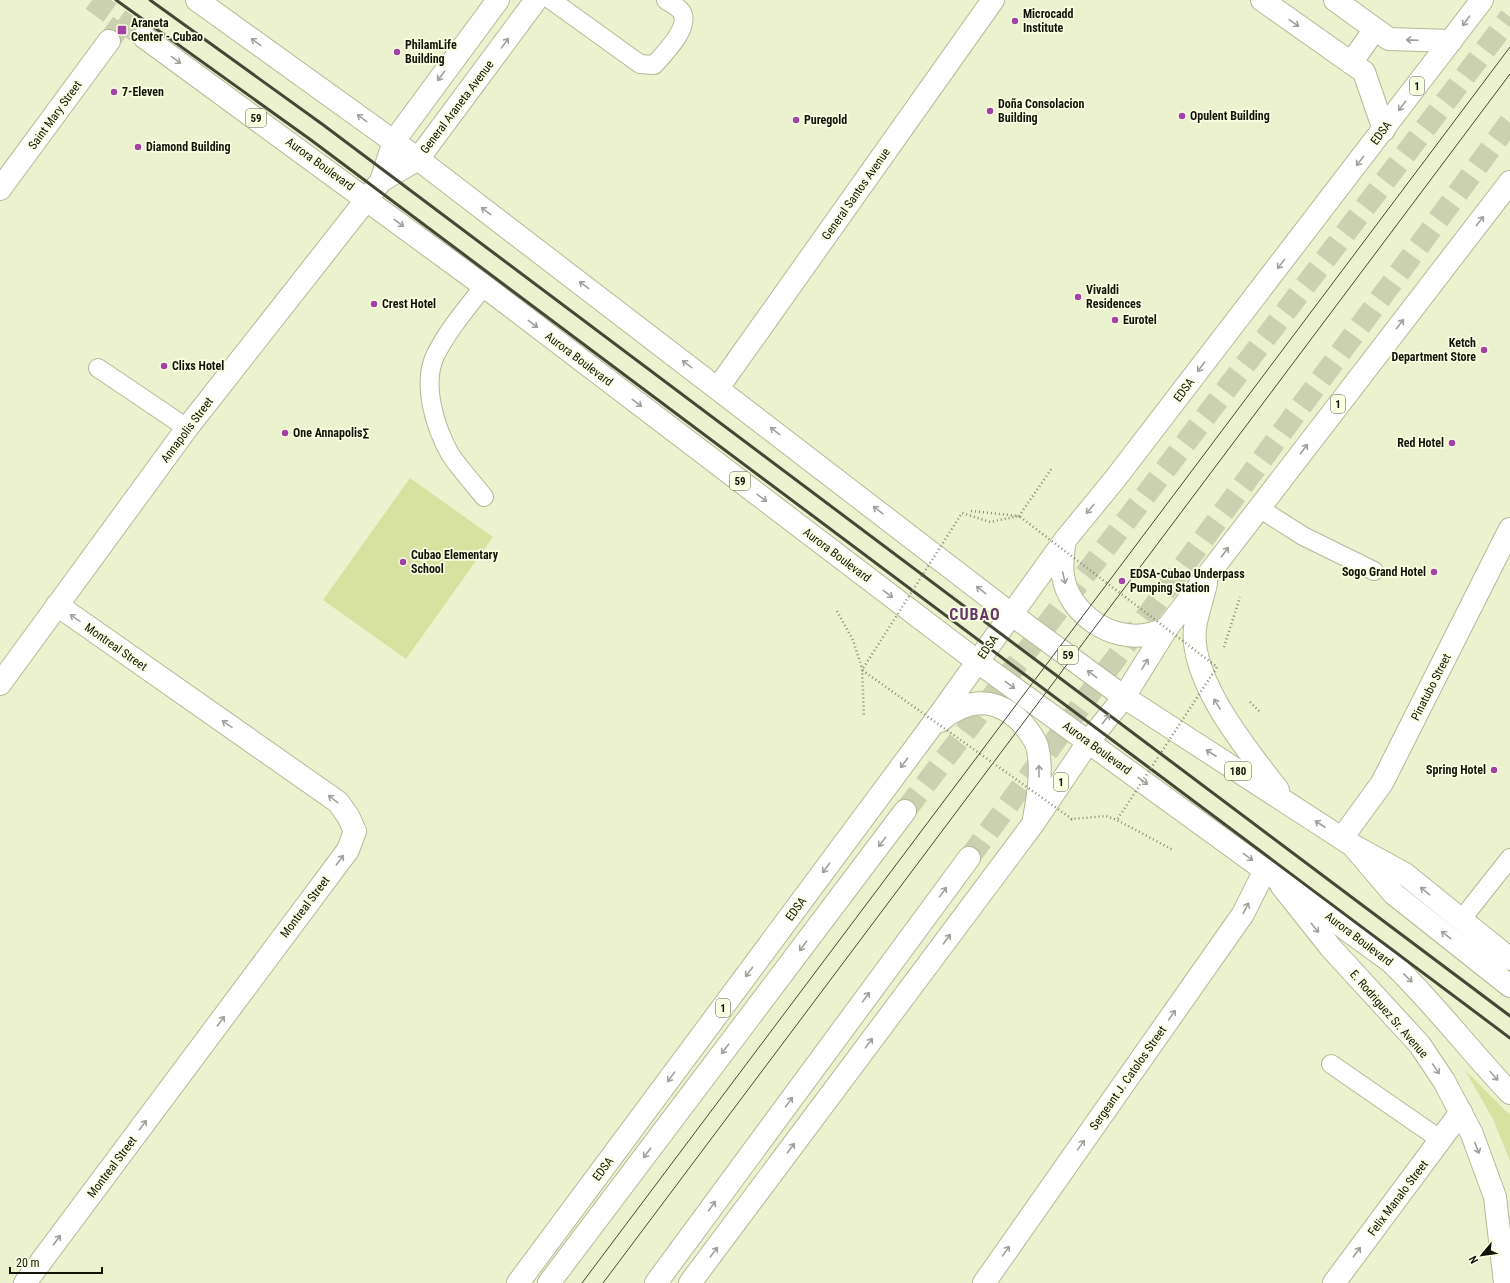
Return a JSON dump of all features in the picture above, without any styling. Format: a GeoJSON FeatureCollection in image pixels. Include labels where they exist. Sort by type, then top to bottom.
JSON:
{"type":"FeatureCollection","features":[{"type":"Feature","properties":{"kind":"main road","name":"59"},"geometry":{"type":"LineString","coordinates":[[197,0],[418,159],[1011,614],[1124,697]]}},
{"type":"Feature","properties":{"kind":"main road"},"geometry":{"type":"LineString","coordinates":[[381,181],[394,141],[498,0]]}},
{"type":"Feature","properties":{"kind":"main road","name":"General Araneta Avenue"},"geometry":{"type":"LineString","coordinates":[[381,181],[418,159],[536,0]]}},
{"type":"Feature","properties":{"kind":"main road","name":"General Santos Avenue"},"geometry":{"type":"LineString","coordinates":[[718,388],[993,0]]}},
{"type":"Feature","properties":{"kind":"main road"},"geometry":{"type":"LineString","coordinates":[[1262,0],[1364,72],[1384,130]]}},
{"type":"Feature","properties":{"kind":"main road"},"geometry":{"type":"LineString","coordinates":[[1335,0],[1389,39],[1451,41]]}},
{"type":"Feature","properties":{"kind":"main road","name":"EDSA"},"geometry":{"type":"LineString","coordinates":[[518,1283],[927,732],[1065,540],[1115,479],[1384,130],[1482,0]]}},
{"type":"Feature","properties":{"kind":"main road"},"geometry":{"type":"LineString","coordinates":[[1351,63],[1375,29]]}},
{"type":"Feature","properties":{"kind":"main road","name":"Aurora Boulevard"},"geometry":{"type":"LineString","coordinates":[[144,37],[368,199],[978,662],[1357,935],[1390,961],[1418,988],[1459,1037],[1510,1093]]}},
{"type":"Feature","properties":{"kind":"main road","name":"Saint Mary Street"},"geometry":{"type":"LineString","coordinates":[[0,189],[109,41]]}},
{"type":"Feature","properties":{"kind":"main road","name":"Annapolis Street"},"geometry":{"type":"LineString","coordinates":[[0,684],[56,605],[187,428],[381,181]]}},
{"type":"Feature","properties":{"kind":"main road","name":"1"},"geometry":{"type":"LineString","coordinates":[[690,1283],[1033,824],[1088,741],[1124,697],[1168,628],[1510,182]]}},
{"type":"Feature","properties":{"kind":"main road","name":"Pinatubo Street"},"geometry":{"type":"LineString","coordinates":[[1347,842],[1382,784],[1510,529]]}},
{"type":"Feature","properties":{"kind":"main road"},"geometry":{"type":"LineString","coordinates":[[1065,540],[1062,558],[1063,577],[1069,596],[1080,611],[1090,619],[1112,632],[1131,636],[1150,634],[1168,628]]}},
{"type":"Feature","properties":{"kind":"main road"},"geometry":{"type":"LineString","coordinates":[[1207,576],[1195,629],[1198,659],[1211,694],[1240,740],[1289,803]]}},
{"type":"Feature","properties":{"kind":"main road","name":"Montreal Street"},"geometry":{"type":"LineString","coordinates":[[25,1283],[348,850],[355,831],[348,816],[338,802],[56,605]]}},
{"type":"Feature","properties":{"kind":"main road","name":"180"},"geometry":{"type":"LineString","coordinates":[[1124,697],[1347,842],[1405,874],[1461,920],[1473,943],[1510,959]]}},
{"type":"Feature","properties":{"kind":"main road"},"geometry":{"type":"LineString","coordinates":[[927,732],[950,712],[971,704],[992,704],[1013,714],[1030,731],[1037,745],[1039,757],[1038,790],[1033,824]]}},
{"type":"Feature","properties":{"kind":"main road","name":"1"},"geometry":{"type":"LineString","coordinates":[[550,1283],[905,811]]}},
{"type":"Feature","properties":{"kind":"main road"},"geometry":{"type":"LineString","coordinates":[[1347,842],[1394,894],[1473,943],[1510,986]]}},
{"type":"Feature","properties":{"kind":"main road"},"geometry":{"type":"LineString","coordinates":[[656,1283],[968,858]]}},
{"type":"Feature","properties":{"kind":"main road","name":"E. Rodriguez Sr. Avenue"},"geometry":{"type":"LineString","coordinates":[[1269,873],[1331,948],[1420,1045],[1444,1081],[1472,1134],[1495,1197],[1505,1283]]}},
{"type":"Feature","properties":{"kind":"main road","name":"Sergeant J. Catolos Street"},"geometry":{"type":"LineString","coordinates":[[984,1283],[1243,914],[1269,873]]}},
{"type":"Feature","properties":{"kind":"main road","name":"Felix Manalo Street"},"geometry":{"type":"LineString","coordinates":[[1334,1283],[1461,1112]]}},
{"type":"Feature","properties":{"kind":"lane"},"geometry":{"type":"LineString","coordinates":[[551,0],[640,64],[647,66],[654,65],[671,46],[682,26],[683,16],[681,10],[666,0]]}},
{"type":"Feature","properties":{"kind":"lane"},"geometry":{"type":"LineString","coordinates":[[484,286],[435,355],[431,371],[430,389],[440,436],[451,455],[484,497]]}},
{"type":"Feature","properties":{"kind":"lane"},"geometry":{"type":"LineString","coordinates":[[98,368],[187,428]]}},
{"type":"Feature","properties":{"kind":"lane"},"geometry":{"type":"LineString","coordinates":[[1259,508],[1303,536],[1374,571]]}},
{"type":"Feature","properties":{"kind":"lane"},"geometry":{"type":"LineString","coordinates":[[1461,920],[1510,858]]}},
{"type":"Feature","properties":{"kind":"lane"},"geometry":{"type":"LineString","coordinates":[[1331,1064],[1441,1140]]}},
{"type":"Feature","properties":{"kind":"path"},"geometry":{"type":"LineString","coordinates":[[862,670],[962,513],[990,522],[1019,515],[1052,468]]}},
{"type":"Feature","properties":{"kind":"path"},"geometry":{"type":"LineString","coordinates":[[971,511],[1019,515],[1217,668],[1117,820]]}},
{"type":"Feature","properties":{"kind":"path"},"geometry":{"type":"LineString","coordinates":[[1223,650],[1240,597]]}},
{"type":"Feature","properties":{"kind":"path"},"geometry":{"type":"LineString","coordinates":[[836,612],[853,640],[862,670],[864,717]]}},
{"type":"Feature","properties":{"kind":"path"},"geometry":{"type":"LineString","coordinates":[[862,670],[1072,819],[1106,816],[1117,820],[1173,850]]}},
{"type":"Feature","properties":{"kind":"green space"},"geometry":{"type":"Polygon","coordinates":[[[410,478],[493,537],[406,659],[323,600],[410,478]]]}},
{"type":"Feature","properties":{"kind":"green space"},"geometry":{"type":"Polygon","coordinates":[[[1465,1070],[1510,1115],[1510,1161],[1493,1119],[1465,1070]]]}},
{"type":"Feature","properties":{"kind":"tunnel"},"geometry":{"type":"LineString","coordinates":[[92,0],[144,37]]}},
{"type":"Feature","properties":{"kind":"tunnel"},"geometry":{"type":"LineString","coordinates":[[905,811],[1510,17]]}},
{"type":"Feature","properties":{"kind":"tunnel"},"geometry":{"type":"LineString","coordinates":[[109,41],[123,22]]}},
{"type":"Feature","properties":{"kind":"tunnel"},"geometry":{"type":"LineString","coordinates":[[969,858],[1510,122]]}},
{"type":"Feature","properties":{"kind":"tram line"},"geometry":{"type":"LineString","coordinates":[[582,1283],[1510,47]]}},
{"type":"Feature","properties":{"kind":"tram line"},"geometry":{"type":"LineString","coordinates":[[603,1283],[1510,74]]}},
{"type":"Feature","properties":{"kind":"railway"},"geometry":{"type":"LineString","coordinates":[[116,0],[311,140],[1510,1038]]}},
{"type":"Feature","properties":{"kind":"railway"},"geometry":{"type":"LineString","coordinates":[[150,0],[322,124],[1510,1016]]}},
{"type":"Feature","properties":{"kind":"place","name":"Microcadd Institute"},"geometry":{"type":"Point","coordinates":[1015,21]}},
{"type":"Feature","properties":{"kind":"place","name":"Araneta Center - Cubao"},"geometry":{"type":"Point","coordinates":[122,30]}},
{"type":"Feature","properties":{"kind":"place","name":"PhilamLife Building"},"geometry":{"type":"Point","coordinates":[397,52]}},
{"type":"Feature","properties":{"kind":"place","name":"7-Eleven"},"geometry":{"type":"Point","coordinates":[114,92]}},
{"type":"Feature","properties":{"kind":"place","name":"Doña Consolacion Building"},"geometry":{"type":"Point","coordinates":[990,111]}},
{"type":"Feature","properties":{"kind":"place","name":"Opulent Building"},"geometry":{"type":"Point","coordinates":[1182,116]}},
{"type":"Feature","properties":{"kind":"place","name":"Puregold"},"geometry":{"type":"Point","coordinates":[796,120]}},
{"type":"Feature","properties":{"kind":"place","name":"Diamond Building"},"geometry":{"type":"Point","coordinates":[138,147]}},
{"type":"Feature","properties":{"kind":"place","name":"Vivaldi Residences"},"geometry":{"type":"Point","coordinates":[1078,297]}},
{"type":"Feature","properties":{"kind":"place","name":"Crest Hotel"},"geometry":{"type":"Point","coordinates":[374,304]}},
{"type":"Feature","properties":{"kind":"place","name":"Eurotel"},"geometry":{"type":"Point","coordinates":[1115,320]}},
{"type":"Feature","properties":{"kind":"place","name":"Ketch Department Store"},"geometry":{"type":"Point","coordinates":[1484,350]}},
{"type":"Feature","properties":{"kind":"place","name":"Clixs Hotel"},"geometry":{"type":"Point","coordinates":[164,366]}},
{"type":"Feature","properties":{"kind":"place","name":"One Annapolis∑"},"geometry":{"type":"Point","coordinates":[285,433]}},
{"type":"Feature","properties":{"kind":"place","name":"Red Hotel"},"geometry":{"type":"Point","coordinates":[1452,443]}},
{"type":"Feature","properties":{"kind":"place","name":"Cubao Elementary School"},"geometry":{"type":"Point","coordinates":[403,562]}},
{"type":"Feature","properties":{"kind":"place","name":"Sogo Grand Hotel"},"geometry":{"type":"Point","coordinates":[1434,572]}},
{"type":"Feature","properties":{"kind":"place","name":"EDSA-Cubao Underpass Pumping Station"},"geometry":{"type":"Point","coordinates":[1122,581]}},
{"type":"Feature","properties":{"kind":"place","name":"Spring Hotel"},"geometry":{"type":"Point","coordinates":[1494,770]}},
{"type":"Feature","properties":{"kind":"district","name":"CUBAO"},"geometry":{"type":"Point","coordinates":[975,614]}}]}
